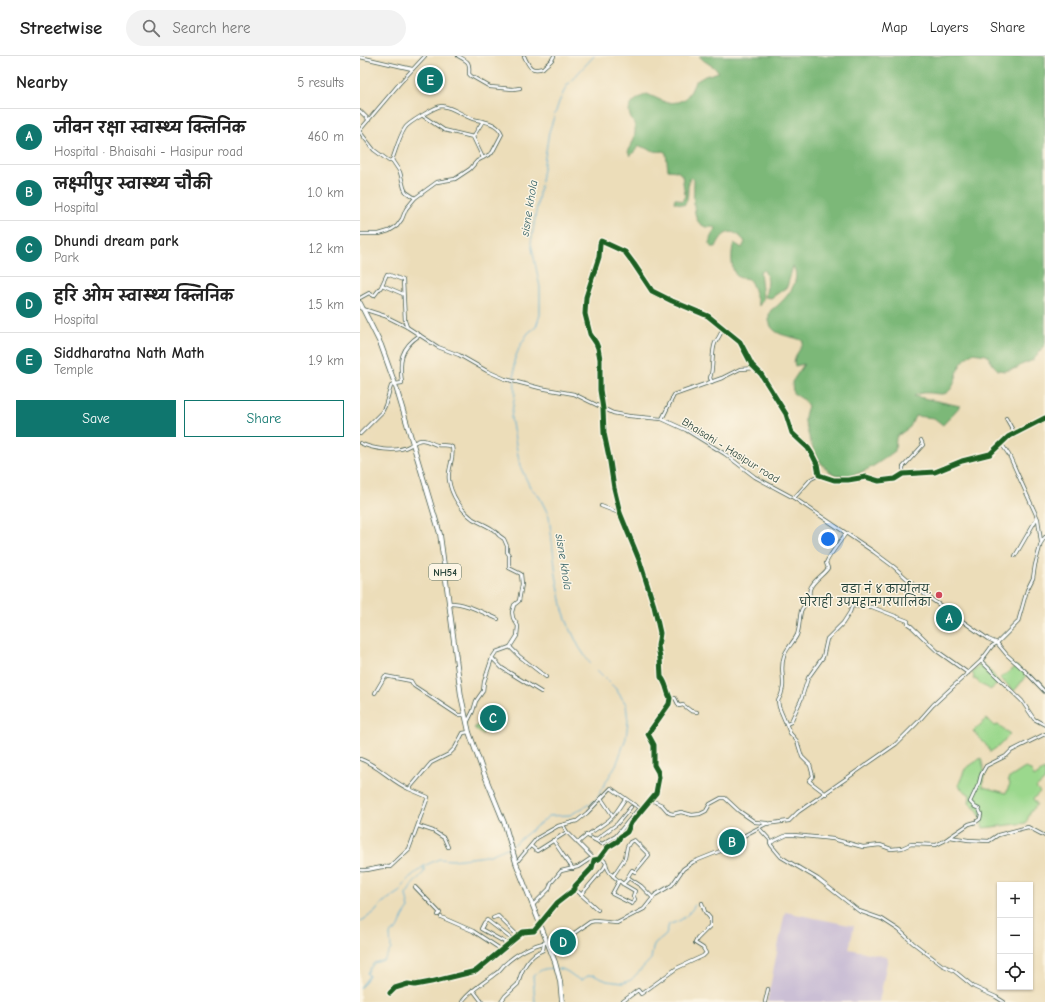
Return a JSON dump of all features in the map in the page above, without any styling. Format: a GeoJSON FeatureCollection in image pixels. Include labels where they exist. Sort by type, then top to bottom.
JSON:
{"type":"FeatureCollection","features":[{"type":"Feature","properties":{"kind":"main road","name":"NH54"},"geometry":{"type":"LineString","coordinates":[[360,303],[381,345],[395,384],[440,534],[461,696],[469,732],[505,825],[516,863],[546,942],[552,953],[560,981],[562,1002]]}},
{"type":"Feature","properties":{"kind":"street"},"geometry":{"type":"LineString","coordinates":[[392,160],[387,160],[374,150],[360,131],[425,56]]}},
{"type":"Feature","properties":{"kind":"street"},"geometry":{"type":"LineString","coordinates":[[458,56],[470,65],[469,74],[471,76],[490,87],[513,89],[520,88]]}},
{"type":"Feature","properties":{"kind":"street"},"geometry":{"type":"LineString","coordinates":[[524,56],[529,67],[533,69],[544,68],[551,62],[554,56]]}},
{"type":"Feature","properties":{"kind":"street"},"geometry":{"type":"LineString","coordinates":[[360,57],[413,69]]}},
{"type":"Feature","properties":{"kind":"street"},"geometry":{"type":"LineString","coordinates":[[360,234],[379,234],[389,231],[397,226],[406,209],[415,198],[437,182],[455,179],[470,169],[477,162],[493,152],[502,134],[494,125],[466,117],[451,109],[441,106],[435,108],[405,128],[392,160]]}},
{"type":"Feature","properties":{"kind":"street"},"geometry":{"type":"LineString","coordinates":[[360,111],[369,120]]}},
{"type":"Feature","properties":{"kind":"street"},"geometry":{"type":"LineString","coordinates":[[422,116],[444,130],[473,137],[484,158]]}},
{"type":"Feature","properties":{"kind":"street"},"geometry":{"type":"LineString","coordinates":[[473,137],[483,121]]}},
{"type":"Feature","properties":{"kind":"street"},"geometry":{"type":"LineString","coordinates":[[392,160],[400,172],[406,192],[415,198]]}},
{"type":"Feature","properties":{"kind":"street"},"geometry":{"type":"LineString","coordinates":[[599,859],[608,847],[618,841],[620,837],[627,832],[631,823],[643,811],[656,793],[659,777],[654,765],[654,745],[648,734],[669,704],[670,698],[667,693],[665,682],[661,677],[658,646],[660,634],[654,606],[637,553],[620,513],[614,488],[604,433],[604,409],[600,390],[600,359],[596,343],[590,334],[585,314],[586,296],[599,257],[601,241],[624,252],[652,291],[708,316],[740,342],[752,365],[757,368],[786,414],[792,433],[808,448],[812,454],[817,464],[819,474]]}},
{"type":"Feature","properties":{"kind":"street"},"geometry":{"type":"LineString","coordinates":[[360,298],[369,293],[374,296],[382,285],[387,274],[403,280],[405,321],[407,327]]}},
{"type":"Feature","properties":{"kind":"street"},"geometry":{"type":"LineString","coordinates":[[382,285],[403,294]]}},
{"type":"Feature","properties":{"kind":"street","name":"Bhaisahi - Hasipur road"},"geometry":{"type":"LineString","coordinates":[[362,309],[385,316],[407,327],[438,347],[459,355],[487,372],[505,379],[574,394],[620,415],[662,419],[686,430],[737,463],[755,477],[794,498],[846,533],[884,560],[945,610],[988,638],[997,642],[1007,655],[1045,692]]}},
{"type":"Feature","properties":{"kind":"street"},"geometry":{"type":"LineString","coordinates":[[712,382],[710,378],[714,348],[722,328]]}},
{"type":"Feature","properties":{"kind":"street"},"geometry":{"type":"LineString","coordinates":[[360,434],[382,412],[391,386],[402,383],[400,366],[402,356],[411,341],[420,335]]}},
{"type":"Feature","properties":{"kind":"street"},"geometry":{"type":"LineString","coordinates":[[662,419],[674,395],[712,382],[740,369],[757,368]]}},
{"type":"Feature","properties":{"kind":"street"},"geometry":{"type":"LineString","coordinates":[[1006,418],[1015,434]]}},
{"type":"Feature","properties":{"kind":"street"},"geometry":{"type":"LineString","coordinates":[[819,474],[834,480],[848,480],[866,477],[879,481],[896,479],[903,474],[935,472],[962,461],[990,454],[1001,443],[1045,418]]}},
{"type":"Feature","properties":{"kind":"street"},"geometry":{"type":"LineString","coordinates":[[360,443],[378,449],[400,450],[410,446],[413,442],[421,440],[436,445],[450,445],[454,452],[450,466],[449,480],[456,501],[472,518],[504,539],[509,555],[509,568],[521,574],[522,584],[519,601],[514,605],[512,612],[513,618],[518,626],[517,636],[510,647],[496,652],[492,658],[484,682],[483,690],[476,700],[467,724]]}},
{"type":"Feature","properties":{"kind":"street"},"geometry":{"type":"LineString","coordinates":[[903,474],[903,467],[923,445],[921,440]]}},
{"type":"Feature","properties":{"kind":"street"},"geometry":{"type":"LineString","coordinates":[[552,953],[560,948],[573,934],[590,922],[617,923],[644,909],[659,891],[672,885],[683,869],[693,862],[718,853],[747,834],[766,824],[789,821],[798,812],[896,744],[933,705],[981,661],[992,646],[1018,622],[1027,590],[1033,578],[1041,543],[1041,534],[1037,518],[1009,455],[1001,443]]}},
{"type":"Feature","properties":{"kind":"street"},"geometry":{"type":"LineString","coordinates":[[794,498],[811,479],[819,474]]}},
{"type":"Feature","properties":{"kind":"street"},"geometry":{"type":"LineString","coordinates":[[601,506],[620,513]]}},
{"type":"Feature","properties":{"kind":"street"},"geometry":{"type":"LineString","coordinates":[[1015,556],[1037,518]]}},
{"type":"Feature","properties":{"kind":"street"},"geometry":{"type":"LineString","coordinates":[[826,794],[809,781],[813,776],[810,765],[802,757],[797,741],[790,733],[778,701],[783,694],[784,684],[781,666],[784,655],[797,635],[801,623],[803,606],[809,598],[810,589],[828,568],[826,563],[828,557],[834,552],[846,533]]}},
{"type":"Feature","properties":{"kind":"street"},"geometry":{"type":"LineString","coordinates":[[1041,543],[1045,537]]}},
{"type":"Feature","properties":{"kind":"street"},"geometry":{"type":"LineString","coordinates":[[450,603],[465,606],[498,619]]}},
{"type":"Feature","properties":{"kind":"street"},"geometry":{"type":"LineString","coordinates":[[787,724],[791,722],[801,700],[808,678],[823,657],[827,640],[843,623],[852,606],[872,607],[908,621],[908,624],[932,646],[968,673]]}},
{"type":"Feature","properties":{"kind":"street"},"geometry":{"type":"LineString","coordinates":[[510,647],[519,656],[546,676]]}},
{"type":"Feature","properties":{"kind":"street"},"geometry":{"type":"LineString","coordinates":[[492,658],[502,668],[541,692]]}},
{"type":"Feature","properties":{"kind":"street"},"geometry":{"type":"LineString","coordinates":[[981,661],[1022,701],[1034,718],[1045,725]]}},
{"type":"Feature","properties":{"kind":"street"},"geometry":{"type":"LineString","coordinates":[[375,693],[385,676],[410,681],[414,686],[458,715],[465,715]]}},
{"type":"Feature","properties":{"kind":"street"},"geometry":{"type":"LineString","coordinates":[[670,698],[675,698],[679,706],[683,705],[691,711],[697,712]]}},
{"type":"Feature","properties":{"kind":"street"},"geometry":{"type":"LineString","coordinates":[[409,789],[431,763],[449,754],[456,748],[463,733],[469,732]]}},
{"type":"Feature","properties":{"kind":"street"},"geometry":{"type":"LineString","coordinates":[[770,843],[787,835],[794,835],[833,839],[863,847],[880,845],[896,850],[910,844],[936,845],[969,824],[980,819],[981,814],[979,809],[970,802],[986,766],[1006,756],[1011,751],[1045,734]]}},
{"type":"Feature","properties":{"kind":"street"},"geometry":{"type":"LineString","coordinates":[[360,759],[366,761],[398,783],[428,797],[409,849],[390,867],[376,867],[360,870]]}},
{"type":"Feature","properties":{"kind":"street"},"geometry":{"type":"LineString","coordinates":[[516,863],[537,838],[563,825],[578,821],[611,788],[643,811]]}},
{"type":"Feature","properties":{"kind":"street"},"geometry":{"type":"LineString","coordinates":[[601,798],[613,816]]}},
{"type":"Feature","properties":{"kind":"street"},"geometry":{"type":"LineString","coordinates":[[650,800],[662,805],[669,813],[673,814],[681,812],[692,815],[700,814],[706,811],[710,804],[721,798],[725,798],[739,811],[755,822],[771,824]]}},
{"type":"Feature","properties":{"kind":"street"},"geometry":{"type":"LineString","coordinates":[[578,843],[586,835],[613,816],[625,799]]}},
{"type":"Feature","properties":{"kind":"street"},"geometry":{"type":"LineString","coordinates":[[595,840],[617,824],[631,807]]}},
{"type":"Feature","properties":{"kind":"street"},"geometry":{"type":"LineString","coordinates":[[586,835],[602,844],[616,836],[639,808]]}},
{"type":"Feature","properties":{"kind":"street"},"geometry":{"type":"LineString","coordinates":[[563,825],[567,832],[594,860]]}},
{"type":"Feature","properties":{"kind":"street"},"geometry":{"type":"LineString","coordinates":[[418,826],[433,831],[444,838],[448,847]]}},
{"type":"Feature","properties":{"kind":"street"},"geometry":{"type":"LineString","coordinates":[[950,837],[989,841],[998,834],[1028,827],[1045,836]]}},
{"type":"Feature","properties":{"kind":"street"},"geometry":{"type":"LineString","coordinates":[[759,828],[770,840],[770,843],[775,851],[781,857],[818,879],[859,911],[882,919],[899,930],[913,943],[942,965],[953,970],[974,986],[1004,1002]]}},
{"type":"Feature","properties":{"kind":"street"},"geometry":{"type":"LineString","coordinates":[[531,846],[538,851],[567,832]]}},
{"type":"Feature","properties":{"kind":"street"},"geometry":{"type":"LineString","coordinates":[[553,840],[573,869]]}},
{"type":"Feature","properties":{"kind":"street"},"geometry":{"type":"LineString","coordinates":[[613,876],[625,858],[627,847],[630,842],[634,840],[649,855],[635,872],[632,870],[623,884]]}},
{"type":"Feature","properties":{"kind":"street"},"geometry":{"type":"LineString","coordinates":[[533,905],[550,890],[551,883],[561,871],[573,869],[590,860],[602,858],[613,876],[635,891],[633,896],[635,899],[632,904],[612,894],[619,881]]}},
{"type":"Feature","properties":{"kind":"street"},"geometry":{"type":"LineString","coordinates":[[390,993],[395,988],[408,984],[415,985],[432,982],[476,971],[523,932],[534,931],[557,903],[574,889],[592,868],[594,860]]}},
{"type":"Feature","properties":{"kind":"street"},"geometry":{"type":"LineString","coordinates":[[581,895],[604,868],[606,863]]}},
{"type":"Feature","properties":{"kind":"street"},"geometry":{"type":"LineString","coordinates":[[627,878],[634,881],[653,898]]}},
{"type":"Feature","properties":{"kind":"street"},"geometry":{"type":"LineString","coordinates":[[415,887],[440,913],[438,915]]}},
{"type":"Feature","properties":{"kind":"street"},"geometry":{"type":"LineString","coordinates":[[574,889],[598,910]]}},
{"type":"Feature","properties":{"kind":"street"},"geometry":{"type":"LineString","coordinates":[[622,1002],[638,990],[641,994],[677,968],[704,956],[706,953],[703,948],[695,943],[710,926],[710,918],[705,912],[702,903]]}},
{"type":"Feature","properties":{"kind":"street"},"geometry":{"type":"LineString","coordinates":[[493,918],[498,916],[518,936]]}},
{"type":"Feature","properties":{"kind":"street"},"geometry":{"type":"LineString","coordinates":[[441,917],[473,931],[502,950]]}},
{"type":"Feature","properties":{"kind":"street"},"geometry":{"type":"LineString","coordinates":[[508,944],[481,929],[484,923],[488,920],[513,940]]}},
{"type":"Feature","properties":{"kind":"street"},"geometry":{"type":"LineString","coordinates":[[462,1002],[473,990],[498,973],[503,966],[520,953],[546,942]]}},
{"type":"Feature","properties":{"kind":"street"},"geometry":{"type":"LineString","coordinates":[[501,1002],[505,996],[518,984],[524,968],[533,955],[543,950],[546,942]]}},
{"type":"Feature","properties":{"kind":"street"},"geometry":{"type":"LineString","coordinates":[[765,1002],[768,989]]}},
{"type":"Feature","properties":{"kind":"street"},"geometry":{"type":"LineString","coordinates":[[473,990],[482,1002]]}},
{"type":"Feature","properties":{"kind":"shaded area"},"geometry":{"type":"Polygon","coordinates":[[[785,912],[854,926],[849,949],[888,957],[879,1002],[767,1002],[785,912]]]}},
{"type":"Feature","properties":{"kind":"green space"},"geometry":{"type":"Polygon","coordinates":[[[699,56],[1045,56],[1045,344],[1035,358],[1017,368],[1005,371],[998,370],[987,355],[972,353],[959,367],[953,386],[948,392],[945,394],[923,393],[914,396],[960,406],[943,425],[934,418],[915,416],[910,427],[896,437],[895,451],[873,466],[849,476],[833,474],[827,469],[821,463],[810,440],[805,421],[808,406],[804,400],[793,393],[792,382],[804,364],[795,366],[794,362],[803,341],[777,332],[772,328],[769,321],[771,310],[785,298],[795,283],[796,277],[793,266],[787,287],[771,298],[765,297],[768,282],[764,270],[760,271],[763,299],[759,306],[750,281],[738,277],[732,266],[732,251],[734,243],[742,248],[745,242],[737,234],[729,232],[722,237],[716,247],[711,247],[710,238],[716,229],[715,227],[704,226],[698,222],[694,204],[694,180],[691,177],[689,180],[687,198],[684,205],[674,202],[675,198],[682,201],[685,196],[682,175],[677,171],[668,170],[666,153],[663,151],[653,151],[639,146],[630,156],[628,152],[635,134],[635,126],[629,112],[631,105],[634,102],[647,94],[667,103],[678,102],[685,99],[695,82],[705,76],[719,72],[699,56]]]}},
{"type":"Feature","properties":{"kind":"green space"},"geometry":{"type":"Polygon","coordinates":[[[981,663],[992,673],[999,683],[990,690],[980,684],[977,680],[973,679],[974,676],[972,673],[981,663]]]}},
{"type":"Feature","properties":{"kind":"green space"},"geometry":{"type":"Polygon","coordinates":[[[1017,666],[1026,675],[1014,691],[1000,678],[1017,666]]]}},
{"type":"Feature","properties":{"kind":"green space"},"geometry":{"type":"Polygon","coordinates":[[[488,708],[503,714],[503,724],[493,728],[489,727],[482,734],[474,728],[482,722],[488,708]]]}},
{"type":"Feature","properties":{"kind":"green space"},"geometry":{"type":"Polygon","coordinates":[[[987,719],[994,726],[998,725],[1010,734],[999,746],[990,752],[973,731],[987,719]]]}},
{"type":"Feature","properties":{"kind":"green space"},"geometry":{"type":"Polygon","coordinates":[[[981,758],[985,774],[983,779],[983,787],[1006,793],[1010,784],[1008,779],[1025,768],[1031,770],[1034,777],[1044,770],[1045,771],[1045,780],[1036,788],[1040,792],[1033,799],[1037,804],[1030,813],[1026,823],[983,828],[978,811],[969,803],[970,795],[958,786],[965,769],[981,758]]]}},
{"type":"Feature","properties":{"kind":"waterway","name":"sisne khola"},"geometry":{"type":"LineString","coordinates":[[513,845],[549,816],[570,815],[595,801],[617,763],[626,738],[628,721],[626,704],[615,688],[589,662],[579,647],[568,624],[563,610],[556,575],[549,516],[539,496],[530,487],[520,466],[511,418],[515,394],[514,361],[520,346],[528,333],[536,327],[540,315],[540,287],[531,243],[549,132],[559,102],[567,85],[594,56]]}},
{"type":"Feature","properties":{"kind":"waterway","name":"sisne khola"},"geometry":{"type":"LineString","coordinates":[[360,922],[375,912],[382,903],[399,892],[409,878],[424,866],[439,859],[452,860],[490,855],[509,847]]}},
{"type":"Feature","properties":{"kind":"waterway"},"geometry":{"type":"LineString","coordinates":[[360,988],[369,976],[367,973],[374,963],[384,960],[391,949],[390,934],[398,928],[403,916],[409,908],[406,895],[413,884],[424,872],[424,867]]}},
{"type":"Feature","properties":{"kind":"waterway"},"geometry":{"type":"LineString","coordinates":[[558,969],[567,971],[581,980],[593,975],[607,981],[623,983],[631,980],[651,959],[655,944],[666,935],[669,924],[684,918],[695,905]]}},
{"type":"Feature","properties":{"kind":"waterway"},"geometry":{"type":"LineString","coordinates":[[535,1002],[533,976],[548,968],[555,969]]}},
{"type":"Feature","properties":{"kind":"cycle path"},"geometry":{"type":"LineString","coordinates":[[390,993],[395,988],[408,984],[415,985],[431,982],[476,971],[523,932],[534,931],[557,903],[575,889],[575,886],[592,868],[594,860],[599,859],[608,847],[618,841],[620,837],[627,832],[631,823],[656,793],[659,777],[654,765],[654,745],[648,734],[669,704],[670,698],[661,677],[658,646],[660,633],[654,606],[640,562],[620,513],[614,488],[604,433],[603,409],[600,390],[600,359],[598,348],[590,334],[585,314],[586,297],[599,257],[601,241],[625,252],[652,291],[708,316],[740,342],[752,365],[761,374],[786,414],[792,433],[808,448],[812,454],[817,464],[819,475],[834,480],[848,480],[866,477],[879,481],[895,479],[903,474],[935,472],[962,461],[990,454],[1008,437],[1045,418]]}},
{"type":"Feature","properties":{"kind":"place","name":"Siddharatna Nath Math"},"geometry":{"type":"Point","coordinates":[430,80]}},
{"type":"Feature","properties":{"kind":"place","name":"वडा नं ४ कार्यालय, घोराही उपमहानगरपालिका"},"geometry":{"type":"Point","coordinates":[939,595]}},
{"type":"Feature","properties":{"kind":"place","name":"जीवन रक्षा स्वास्थ्य क्लिनिक"},"geometry":{"type":"Point","coordinates":[949,618]}},
{"type":"Feature","properties":{"kind":"place","name":"Dhundi dream park"},"geometry":{"type":"Point","coordinates":[493,718]}},
{"type":"Feature","properties":{"kind":"place","name":"लक्ष्मीपुर स्वास्थ्य चौकी"},"geometry":{"type":"Point","coordinates":[732,842]}},
{"type":"Feature","properties":{"kind":"place","name":"हरि ओम स्वास्थ्य क्लिनिक"},"geometry":{"type":"Point","coordinates":[563,942]}}]}
